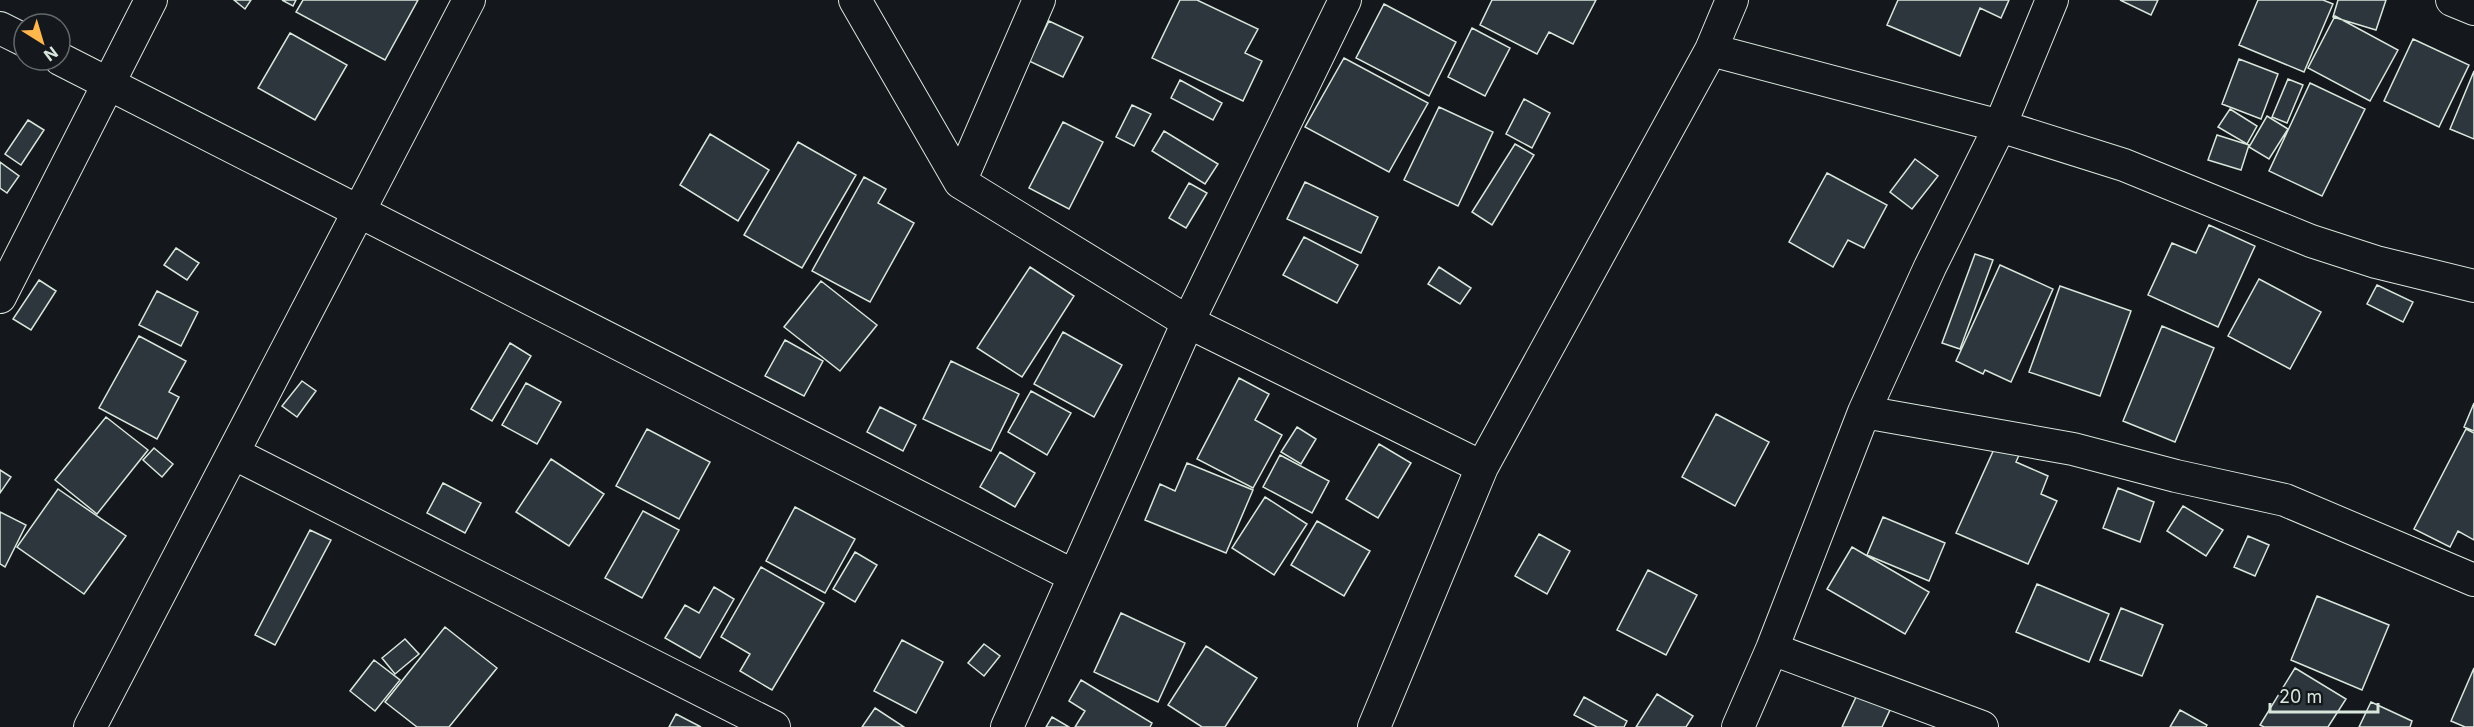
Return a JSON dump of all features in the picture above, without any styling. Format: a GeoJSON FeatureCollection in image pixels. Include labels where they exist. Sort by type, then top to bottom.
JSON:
{"type":"FeatureCollection","features":[{"type":"Feature","properties":{"kind":"street"},"geometry":{"type":"LineString","coordinates":[[0,297],[151,0]]}},
{"type":"Feature","properties":{"kind":"street"},"geometry":{"type":"LineString","coordinates":[[90,727],[469,0]]}},
{"type":"Feature","properties":{"kind":"street"},"geometry":{"type":"LineString","coordinates":[[855,0],[960,182],[1188,322],[1482,467]]}},
{"type":"Feature","properties":{"kind":"street"},"geometry":{"type":"LineString","coordinates":[[960,182],[1039,0]]}},
{"type":"Feature","properties":{"kind":"street"},"geometry":{"type":"LineString","coordinates":[[1007,727],[1188,322],[1345,0]]}},
{"type":"Feature","properties":{"kind":"street"},"geometry":{"type":"LineString","coordinates":[[1374,727],[1482,467],[1711,50],[1732,0]]}},
{"type":"Feature","properties":{"kind":"street"},"geometry":{"type":"LineString","coordinates":[[1738,727],[1772,649],[1864,412],[1930,267],[2000,126],[2052,0]]}},
{"type":"Feature","properties":{"kind":"street"},"geometry":{"type":"LineString","coordinates":[[2452,0],[2474,9]]}},
{"type":"Feature","properties":{"kind":"street"},"geometry":{"type":"LineString","coordinates":[[1711,50],[2000,126],[2124,165],[2311,241],[2376,262],[2474,286]]}},
{"type":"Feature","properties":{"kind":"street"},"geometry":{"type":"LineString","coordinates":[[72,64],[1074,576]]}},
{"type":"Feature","properties":{"kind":"street"},"geometry":{"type":"LineString","coordinates":[[1864,412],[2073,449],[2176,476],[2285,500],[2474,580]]}},
{"type":"Feature","properties":{"kind":"street"},"geometry":{"type":"LineString","coordinates":[[233,453],[774,727]]}},
{"type":"Feature","properties":{"kind":"street"},"geometry":{"type":"LineString","coordinates":[[1772,649],[1982,727]]}},
{"type":"Feature","properties":{"kind":"building"},"geometry":{"type":"Polygon","coordinates":[[[234,0],[251,0],[245,9],[234,0]]]}},
{"type":"Feature","properties":{"kind":"building"},"geometry":{"type":"Polygon","coordinates":[[[282,0],[296,0],[293,6],[282,0]]]}},
{"type":"Feature","properties":{"kind":"building"},"geometry":{"type":"Polygon","coordinates":[[[303,0],[418,0],[385,60],[296,12],[303,0]]]}},
{"type":"Feature","properties":{"kind":"building"},"geometry":{"type":"Polygon","coordinates":[[[1180,0],[1197,0],[1258,29],[1245,53],[1262,61],[1243,101],[1152,58],[1180,0]]]}},
{"type":"Feature","properties":{"kind":"building"},"geometry":{"type":"Polygon","coordinates":[[[1492,0],[1596,0],[1573,44],[1549,32],[1537,54],[1480,25],[1492,0]]]}},
{"type":"Feature","properties":{"kind":"building"},"geometry":{"type":"Polygon","coordinates":[[[1898,0],[2009,0],[2001,18],[1980,8],[1960,56],[1887,25],[1898,0]]]}},
{"type":"Feature","properties":{"kind":"building"},"geometry":{"type":"Polygon","coordinates":[[[2120,0],[2158,0],[2151,15],[2120,0]]]}},
{"type":"Feature","properties":{"kind":"building"},"geometry":{"type":"Polygon","coordinates":[[[2258,0],[2323,0],[2333,4],[2304,72],[2239,45],[2258,0]]]}},
{"type":"Feature","properties":{"kind":"building"},"geometry":{"type":"Polygon","coordinates":[[[2338,0],[2386,0],[2376,30],[2333,17],[2338,0]]]}},
{"type":"Feature","properties":{"kind":"building"},"geometry":{"type":"Polygon","coordinates":[[[1384,4],[1456,42],[1429,96],[1356,58],[1384,4]]]}},
{"type":"Feature","properties":{"kind":"building"},"geometry":{"type":"Polygon","coordinates":[[[2335,16],[2398,50],[2370,101],[2308,68],[2335,16]]]}},
{"type":"Feature","properties":{"kind":"building"},"geometry":{"type":"Polygon","coordinates":[[[1049,21],[1083,37],[1063,77],[1029,61],[1049,21]]]}},
{"type":"Feature","properties":{"kind":"building"},"geometry":{"type":"Polygon","coordinates":[[[1472,28],[1510,48],[1485,96],[1448,77],[1472,28]]]}},
{"type":"Feature","properties":{"kind":"building"},"geometry":{"type":"Polygon","coordinates":[[[290,33],[347,65],[315,120],[258,88],[290,33]]]}},
{"type":"Feature","properties":{"kind":"building"},"geometry":{"type":"Polygon","coordinates":[[[2413,39],[2469,65],[2439,127],[2384,101],[2413,39]]]}},
{"type":"Feature","properties":{"kind":"building"},"geometry":{"type":"Polygon","coordinates":[[[1344,58],[1428,103],[1389,172],[1305,127],[1344,58]]]}},
{"type":"Feature","properties":{"kind":"building"},"geometry":{"type":"Polygon","coordinates":[[[2239,59],[2278,74],[2261,119],[2222,104],[2239,59]]]}},
{"type":"Feature","properties":{"kind":"building"},"geometry":{"type":"Polygon","coordinates":[[[2474,71],[2474,139],[2450,129],[2474,71]]]}},
{"type":"Feature","properties":{"kind":"building"},"geometry":{"type":"Polygon","coordinates":[[[2288,79],[2303,85],[2287,123],[2272,117],[2288,79]]]}},
{"type":"Feature","properties":{"kind":"building"},"geometry":{"type":"Polygon","coordinates":[[[1180,80],[1222,103],[1213,120],[1171,98],[1180,80]]]}},
{"type":"Feature","properties":{"kind":"building"},"geometry":{"type":"Polygon","coordinates":[[[2310,83],[2365,109],[2322,196],[2269,171],[2310,83]]]}},
{"type":"Feature","properties":{"kind":"building"},"geometry":{"type":"Polygon","coordinates":[[[1524,99],[1550,113],[1532,148],[1506,134],[1524,99]]]}},
{"type":"Feature","properties":{"kind":"building"},"geometry":{"type":"Polygon","coordinates":[[[1132,105],[1151,114],[1134,146],[1116,137],[1132,105]]]}},
{"type":"Feature","properties":{"kind":"building"},"geometry":{"type":"Polygon","coordinates":[[[1439,107],[1493,132],[1458,206],[1404,180],[1439,107]]]}},
{"type":"Feature","properties":{"kind":"building"},"geometry":{"type":"Polygon","coordinates":[[[2230,109],[2257,126],[2247,144],[2218,127],[2230,109]]]}},
{"type":"Feature","properties":{"kind":"building"},"geometry":{"type":"Polygon","coordinates":[[[2267,116],[2288,129],[2269,159],[2249,147],[2267,116]]]}},
{"type":"Feature","properties":{"kind":"building"},"geometry":{"type":"Polygon","coordinates":[[[28,120],[44,130],[21,165],[5,154],[28,120]]]}},
{"type":"Feature","properties":{"kind":"building"},"geometry":{"type":"Polygon","coordinates":[[[1063,122],[1103,142],[1069,209],[1029,188],[1063,122]]]}},
{"type":"Feature","properties":{"kind":"building"},"geometry":{"type":"Polygon","coordinates":[[[1164,131],[1218,164],[1205,184],[1152,151],[1164,131]]]}},
{"type":"Feature","properties":{"kind":"building"},"geometry":{"type":"Polygon","coordinates":[[[710,134],[769,170],[738,221],[680,185],[710,134]]]}},
{"type":"Feature","properties":{"kind":"building"},"geometry":{"type":"Polygon","coordinates":[[[2217,135],[2249,145],[2241,170],[2208,160],[2217,135]]]}},
{"type":"Feature","properties":{"kind":"building"},"geometry":{"type":"Polygon","coordinates":[[[798,142],[856,175],[802,268],[744,235],[798,142]]]}},
{"type":"Feature","properties":{"kind":"building"},"geometry":{"type":"Polygon","coordinates":[[[1515,144],[1534,155],[1492,225],[1472,212],[1515,144]]]}},
{"type":"Feature","properties":{"kind":"building"},"geometry":{"type":"Polygon","coordinates":[[[1915,159],[1938,176],[1912,209],[1890,192],[1915,159]]]}},
{"type":"Feature","properties":{"kind":"building"},"geometry":{"type":"Polygon","coordinates":[[[0,162],[19,176],[7,193],[0,188],[0,162]]]}},
{"type":"Feature","properties":{"kind":"building"},"geometry":{"type":"Polygon","coordinates":[[[1827,173],[1887,205],[1864,248],[1848,240],[1833,267],[1789,242],[1827,173]]]}},
{"type":"Feature","properties":{"kind":"building"},"geometry":{"type":"Polygon","coordinates":[[[864,177],[886,189],[878,203],[914,223],[870,302],[812,271],[864,177]]]}},
{"type":"Feature","properties":{"kind":"building"},"geometry":{"type":"Polygon","coordinates":[[[1305,182],[1378,217],[1361,253],[1287,219],[1305,182]]]}},
{"type":"Feature","properties":{"kind":"building"},"geometry":{"type":"Polygon","coordinates":[[[1189,183],[1207,193],[1186,228],[1169,218],[1189,183]]]}},
{"type":"Feature","properties":{"kind":"building"},"geometry":{"type":"Polygon","coordinates":[[[2209,225],[2255,246],[2218,327],[2148,295],[2172,243],[2196,253],[2209,225]]]}},
{"type":"Feature","properties":{"kind":"building"},"geometry":{"type":"Polygon","coordinates":[[[1304,237],[1358,265],[1337,303],[1283,275],[1304,237]]]}},
{"type":"Feature","properties":{"kind":"building"},"geometry":{"type":"Polygon","coordinates":[[[176,248],[199,263],[187,280],[164,265],[176,248]]]}},
{"type":"Feature","properties":{"kind":"building"},"geometry":{"type":"Polygon","coordinates":[[[1975,254],[1993,260],[1960,349],[1942,343],[1975,254]]]}},
{"type":"Feature","properties":{"kind":"building"},"geometry":{"type":"Polygon","coordinates":[[[2000,265],[2053,289],[2011,382],[1985,370],[1983,374],[1956,361],[2000,265]]]}},
{"type":"Feature","properties":{"kind":"building"},"geometry":{"type":"Polygon","coordinates":[[[1030,267],[1074,296],[1022,377],[977,348],[1030,267]]]}},
{"type":"Feature","properties":{"kind":"building"},"geometry":{"type":"Polygon","coordinates":[[[1439,267],[1471,288],[1460,304],[1428,284],[1439,267]]]}},
{"type":"Feature","properties":{"kind":"building"},"geometry":{"type":"Polygon","coordinates":[[[2259,279],[2321,312],[2290,369],[2228,336],[2259,279]]]}},
{"type":"Feature","properties":{"kind":"building"},"geometry":{"type":"Polygon","coordinates":[[[39,280],[56,291],[31,330],[13,319],[39,280]]]}},
{"type":"Feature","properties":{"kind":"building"},"geometry":{"type":"Polygon","coordinates":[[[821,281],[877,325],[840,371],[784,327],[821,281]]]}},
{"type":"Feature","properties":{"kind":"building"},"geometry":{"type":"Polygon","coordinates":[[[2377,285],[2413,302],[2403,322],[2367,304],[2377,285]]]}},
{"type":"Feature","properties":{"kind":"building"},"geometry":{"type":"Polygon","coordinates":[[[2060,286],[2131,311],[2100,396],[2029,372],[2060,286]]]}},
{"type":"Feature","properties":{"kind":"building"},"geometry":{"type":"Polygon","coordinates":[[[157,291],[198,312],[181,346],[139,325],[157,291]]]}},
{"type":"Feature","properties":{"kind":"building"},"geometry":{"type":"Polygon","coordinates":[[[2162,326],[2214,348],[2175,442],[2123,421],[2162,326]]]}},
{"type":"Feature","properties":{"kind":"building"},"geometry":{"type":"Polygon","coordinates":[[[1063,332],[1122,365],[1094,417],[1034,384],[1063,332]]]}},
{"type":"Feature","properties":{"kind":"building"},"geometry":{"type":"Polygon","coordinates":[[[139,336],[186,361],[169,392],[179,397],[157,439],[99,408],[139,336]]]}},
{"type":"Feature","properties":{"kind":"building"},"geometry":{"type":"Polygon","coordinates":[[[785,340],[823,361],[804,396],[765,376],[785,340]]]}},
{"type":"Feature","properties":{"kind":"building"},"geometry":{"type":"Polygon","coordinates":[[[510,343],[531,356],[492,421],[471,409],[510,343]]]}},
{"type":"Feature","properties":{"kind":"building"},"geometry":{"type":"Polygon","coordinates":[[[951,361],[1019,394],[991,451],[923,419],[951,361]]]}},
{"type":"Feature","properties":{"kind":"building"},"geometry":{"type":"Polygon","coordinates":[[[1239,378],[1269,394],[1255,420],[1282,435],[1253,488],[1197,459],[1239,378]]]}},
{"type":"Feature","properties":{"kind":"building"},"geometry":{"type":"Polygon","coordinates":[[[302,381],[316,391],[297,417],[282,406],[302,381]]]}},
{"type":"Feature","properties":{"kind":"building"},"geometry":{"type":"Polygon","coordinates":[[[526,383],[561,402],[537,444],[502,425],[526,383]]]}},
{"type":"Feature","properties":{"kind":"building"},"geometry":{"type":"Polygon","coordinates":[[[1031,391],[1071,413],[1047,455],[1008,432],[1031,391]]]}},
{"type":"Feature","properties":{"kind":"building"},"geometry":{"type":"Polygon","coordinates":[[[2474,403],[2474,431],[2464,427],[2474,403]]]}},
{"type":"Feature","properties":{"kind":"building"},"geometry":{"type":"Polygon","coordinates":[[[880,407],[916,425],[903,451],[867,432],[880,407]]]}},
{"type":"Feature","properties":{"kind":"building"},"geometry":{"type":"Polygon","coordinates":[[[1716,414],[1769,442],[1735,506],[1682,477],[1716,414]]]}},
{"type":"Feature","properties":{"kind":"building"},"geometry":{"type":"Polygon","coordinates":[[[106,417],[148,450],[97,514],[55,480],[106,417]]]}},
{"type":"Feature","properties":{"kind":"building"},"geometry":{"type":"Polygon","coordinates":[[[1297,427],[1316,439],[1301,464],[1281,452],[1297,427]]]}},
{"type":"Feature","properties":{"kind":"building"},"geometry":{"type":"Polygon","coordinates":[[[647,429],[710,462],[679,519],[616,486],[647,429]]]}},
{"type":"Feature","properties":{"kind":"building"},"geometry":{"type":"Polygon","coordinates":[[[2466,429],[2474,433],[2474,540],[2458,531],[2450,547],[2414,529],[2466,429]]]}},
{"type":"Feature","properties":{"kind":"building"},"geometry":{"type":"Polygon","coordinates":[[[2000,436],[2023,446],[2016,462],[2048,476],[2041,494],[2057,501],[2028,564],[1956,533],[2000,436]]]}},
{"type":"Feature","properties":{"kind":"building"},"geometry":{"type":"Polygon","coordinates":[[[1379,444],[1411,463],[1378,518],[1346,499],[1379,444]]]}},
{"type":"Feature","properties":{"kind":"building"},"geometry":{"type":"Polygon","coordinates":[[[154,448],[173,464],[162,477],[143,460],[154,448]]]}},
{"type":"Feature","properties":{"kind":"building"},"geometry":{"type":"Polygon","coordinates":[[[1000,452],[1035,473],[1015,507],[980,487],[1000,452]]]}},
{"type":"Feature","properties":{"kind":"building"},"geometry":{"type":"Polygon","coordinates":[[[1280,455],[1329,481],[1312,513],[1263,487],[1280,455]]]}},
{"type":"Feature","properties":{"kind":"building"},"geometry":{"type":"Polygon","coordinates":[[[551,459],[604,494],[569,546],[516,512],[551,459]]]}},
{"type":"Feature","properties":{"kind":"building"},"geometry":{"type":"Polygon","coordinates":[[[1187,463],[1253,490],[1226,553],[1145,520],[1160,484],[1175,491],[1187,463]]]}},
{"type":"Feature","properties":{"kind":"building"},"geometry":{"type":"Polygon","coordinates":[[[0,470],[11,477],[0,493],[0,470]]]}},
{"type":"Feature","properties":{"kind":"building"},"geometry":{"type":"Polygon","coordinates":[[[443,483],[481,503],[465,533],[427,513],[443,483]]]}},
{"type":"Feature","properties":{"kind":"building"},"geometry":{"type":"Polygon","coordinates":[[[2118,488],[2154,502],[2140,542],[2103,528],[2118,488]]]}},
{"type":"Feature","properties":{"kind":"building"},"geometry":{"type":"Polygon","coordinates":[[[58,489],[126,536],[84,594],[17,547],[58,489]]]}},
{"type":"Feature","properties":{"kind":"building"},"geometry":{"type":"Polygon","coordinates":[[[1265,497],[1307,524],[1274,575],[1232,548],[1265,497]]]}},
{"type":"Feature","properties":{"kind":"building"},"geometry":{"type":"Polygon","coordinates":[[[2183,506],[2223,530],[2206,556],[2167,531],[2183,506]]]}},
{"type":"Feature","properties":{"kind":"building"},"geometry":{"type":"Polygon","coordinates":[[[795,507],[855,539],[825,593],[766,561],[795,507]]]}},
{"type":"Feature","properties":{"kind":"building"},"geometry":{"type":"Polygon","coordinates":[[[643,511],[679,530],[642,598],[605,578],[643,511]]]}},
{"type":"Feature","properties":{"kind":"building"},"geometry":{"type":"Polygon","coordinates":[[[0,512],[26,525],[5,567],[0,564],[0,512]]]}},
{"type":"Feature","properties":{"kind":"building"},"geometry":{"type":"Polygon","coordinates":[[[1883,517],[1945,543],[1929,581],[1867,555],[1883,517]]]}},
{"type":"Feature","properties":{"kind":"building"},"geometry":{"type":"Polygon","coordinates":[[[1317,521],[1370,551],[1344,596],[1291,565],[1317,521]]]}},
{"type":"Feature","properties":{"kind":"building"},"geometry":{"type":"Polygon","coordinates":[[[310,530],[331,540],[275,645],[255,635],[310,530]]]}},
{"type":"Feature","properties":{"kind":"building"},"geometry":{"type":"Polygon","coordinates":[[[1539,534],[1570,551],[1547,594],[1515,576],[1539,534]]]}},
{"type":"Feature","properties":{"kind":"building"},"geometry":{"type":"Polygon","coordinates":[[[2248,536],[2269,545],[2255,576],[2234,567],[2248,536]]]}},
{"type":"Feature","properties":{"kind":"building"},"geometry":{"type":"Polygon","coordinates":[[[1852,547],[1929,592],[1905,634],[1827,589],[1852,547]]]}},
{"type":"Feature","properties":{"kind":"building"},"geometry":{"type":"Polygon","coordinates":[[[855,552],[877,565],[855,602],[833,589],[855,552]]]}},
{"type":"Feature","properties":{"kind":"building"},"geometry":{"type":"Polygon","coordinates":[[[761,567],[824,603],[772,690],[740,671],[750,654],[721,637],[761,567]]]}},
{"type":"Feature","properties":{"kind":"building"},"geometry":{"type":"Polygon","coordinates":[[[1648,570],[1697,595],[1666,655],[1617,630],[1648,570]]]}},
{"type":"Feature","properties":{"kind":"building"},"geometry":{"type":"Polygon","coordinates":[[[2037,584],[2109,614],[2089,662],[2016,632],[2037,584]]]}},
{"type":"Feature","properties":{"kind":"building"},"geometry":{"type":"Polygon","coordinates":[[[714,587],[734,599],[700,658],[665,638],[685,605],[699,613],[714,587]]]}},
{"type":"Feature","properties":{"kind":"building"},"geometry":{"type":"Polygon","coordinates":[[[2317,596],[2389,625],[2362,690],[2291,660],[2317,596]]]}},
{"type":"Feature","properties":{"kind":"building"},"geometry":{"type":"Polygon","coordinates":[[[2121,608],[2163,625],[2142,676],[2100,660],[2121,608]]]}},
{"type":"Feature","properties":{"kind":"building"},"geometry":{"type":"Polygon","coordinates":[[[1121,613],[1185,643],[1158,702],[1094,672],[1121,613]]]}},
{"type":"Feature","properties":{"kind":"building"},"geometry":{"type":"Polygon","coordinates":[[[445,627],[497,668],[449,727],[417,727],[385,702],[445,627]]]}},
{"type":"Feature","properties":{"kind":"building"},"geometry":{"type":"Polygon","coordinates":[[[405,639],[419,654],[395,674],[382,658],[405,639]]]}},
{"type":"Feature","properties":{"kind":"building"},"geometry":{"type":"Polygon","coordinates":[[[902,640],[943,662],[916,713],[874,691],[902,640]]]}},
{"type":"Feature","properties":{"kind":"building"},"geometry":{"type":"Polygon","coordinates":[[[984,644],[1000,656],[984,676],[968,663],[984,644]]]}},
{"type":"Feature","properties":{"kind":"building"},"geometry":{"type":"Polygon","coordinates":[[[1206,646],[1257,678],[1225,727],[1202,727],[1168,705],[1206,646]]]}},
{"type":"Feature","properties":{"kind":"building"},"geometry":{"type":"Polygon","coordinates":[[[374,660],[400,680],[375,711],[350,691],[374,660]]]}},
{"type":"Feature","properties":{"kind":"building"},"geometry":{"type":"Polygon","coordinates":[[[2295,668],[2346,699],[2328,727],[2264,727],[2260,725],[2295,668]]]}},
{"type":"Feature","properties":{"kind":"building"},"geometry":{"type":"Polygon","coordinates":[[[2474,668],[2474,727],[2465,727],[2451,721],[2474,668]]]}},
{"type":"Feature","properties":{"kind":"building"},"geometry":{"type":"Polygon","coordinates":[[[1081,680],[1152,723],[1150,727],[1075,727],[1085,711],[1069,701],[1081,680]]]}},
{"type":"Feature","properties":{"kind":"building"},"geometry":{"type":"Polygon","coordinates":[[[1657,694],[1693,716],[1686,727],[1636,727],[1657,694]]]}},
{"type":"Feature","properties":{"kind":"building"},"geometry":{"type":"Polygon","coordinates":[[[1857,695],[1890,710],[1882,727],[1842,727],[1857,695]]]}},
{"type":"Feature","properties":{"kind":"building"},"geometry":{"type":"Polygon","coordinates":[[[1584,697],[1627,721],[1624,727],[1597,727],[1574,715],[1584,697]]]}},
{"type":"Feature","properties":{"kind":"building"},"geometry":{"type":"Polygon","coordinates":[[[2371,702],[2412,721],[2410,727],[2359,727],[2371,702]]]}},
{"type":"Feature","properties":{"kind":"building"},"geometry":{"type":"Polygon","coordinates":[[[875,708],[904,727],[862,727],[875,708]]]}},
{"type":"Feature","properties":{"kind":"building"},"geometry":{"type":"Polygon","coordinates":[[[2180,710],[2207,725],[2206,727],[2170,727],[2180,710]]]}},
{"type":"Feature","properties":{"kind":"building"},"geometry":{"type":"Polygon","coordinates":[[[676,714],[701,727],[669,727],[676,714]]]}},
{"type":"Feature","properties":{"kind":"building"},"geometry":{"type":"Polygon","coordinates":[[[1052,717],[1069,727],[1046,727],[1052,717]]]}}]}
